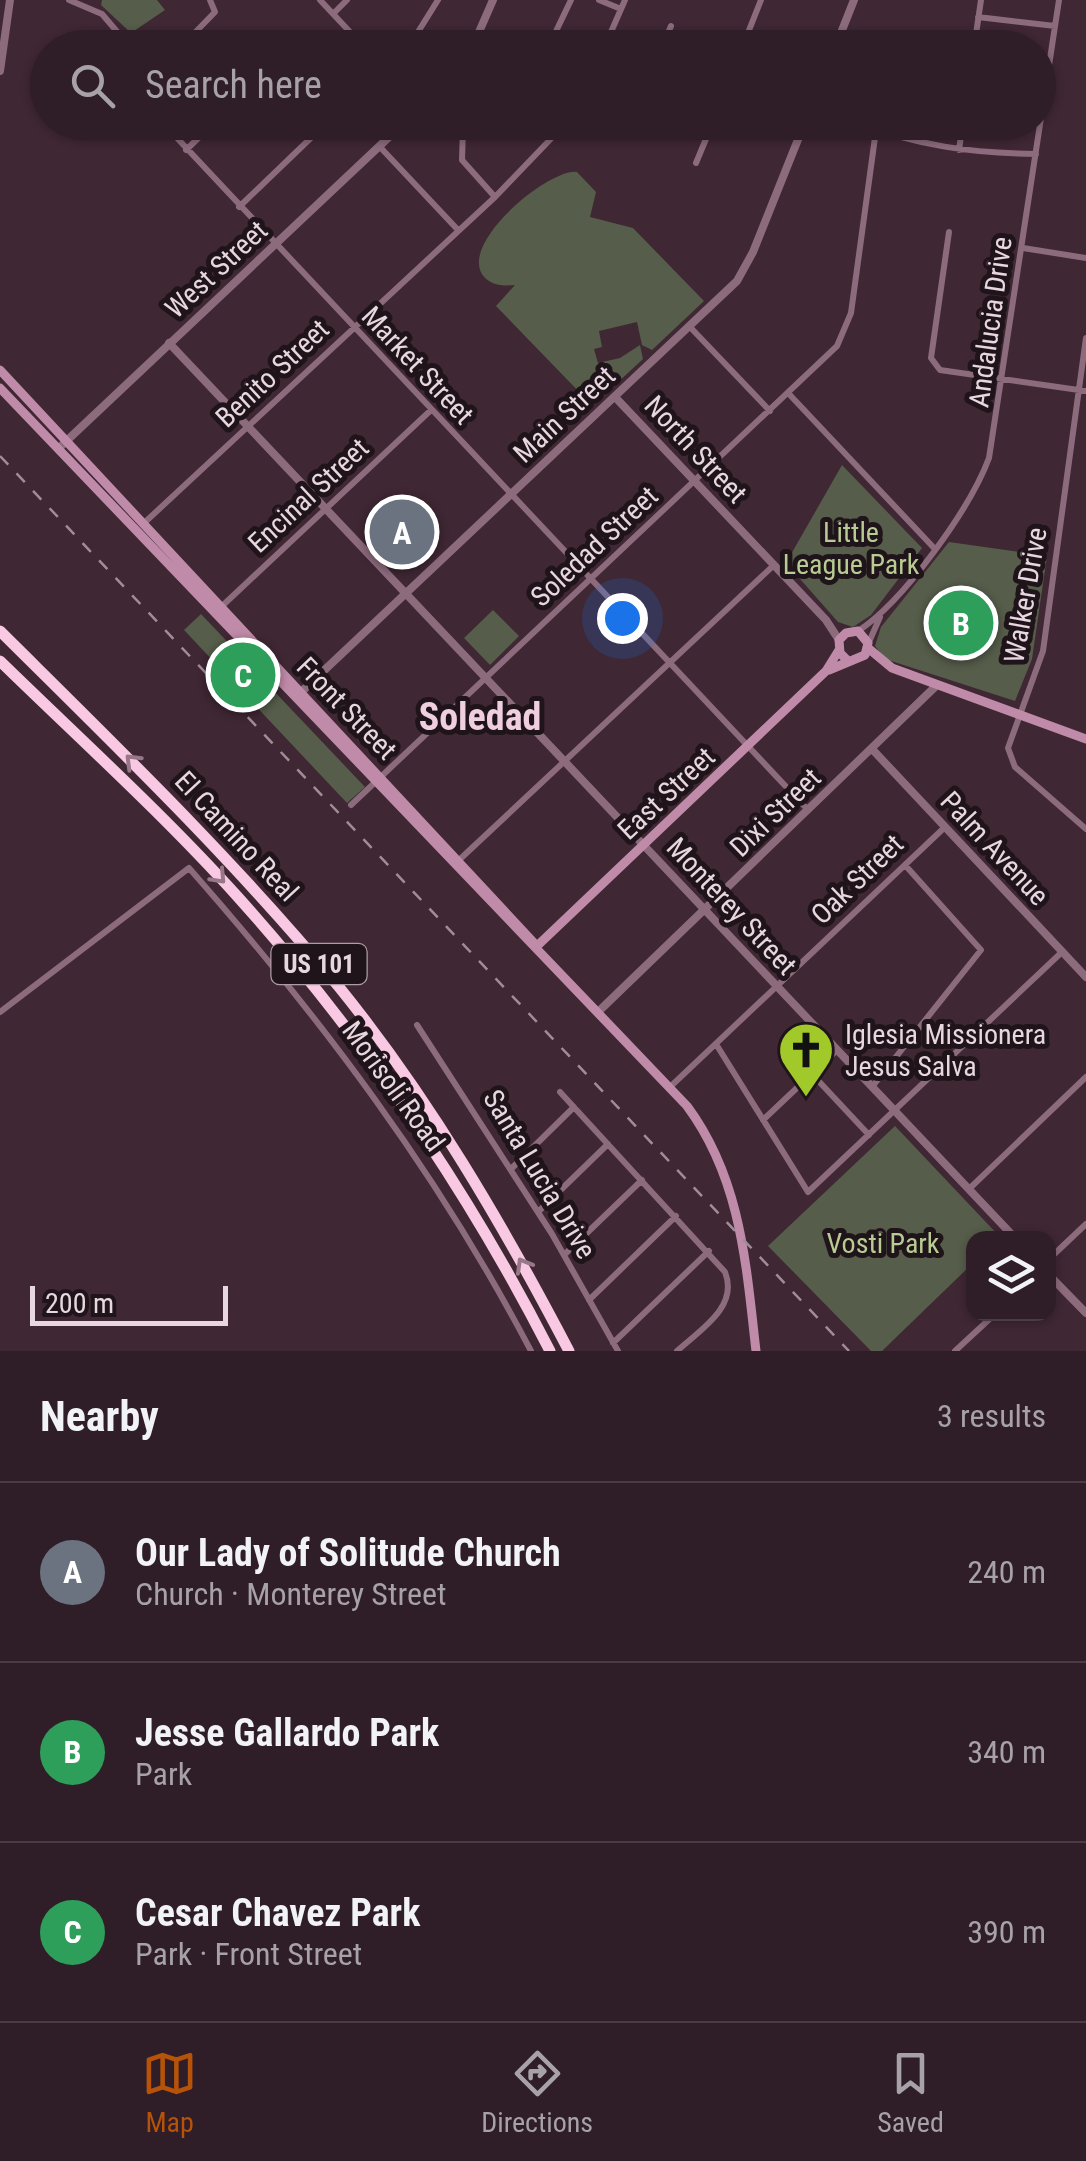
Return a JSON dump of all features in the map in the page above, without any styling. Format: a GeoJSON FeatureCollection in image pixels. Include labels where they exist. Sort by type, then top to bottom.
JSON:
{"type":"FeatureCollection","features":[{"type":"Feature","properties":{"kind":"highway","name":"El Camino Real"},"geometry":{"type":"LineString","coordinates":[[0,631],[208,838],[341,990],[485,1199],[569,1351]]}},
{"type":"Feature","properties":{"kind":"highway","name":"El Camino Real"},"geometry":{"type":"LineString","coordinates":[[0,661],[196,852],[308,979],[407,1112],[490,1244],[550,1351]]}},
{"type":"Feature","properties":{"kind":"main road","name":"Front Street"},"geometry":{"type":"LineString","coordinates":[[0,370],[62,445]]}},
{"type":"Feature","properties":{"kind":"main road","name":"Front Street"},"geometry":{"type":"LineString","coordinates":[[0,388],[62,445],[456,863],[530,934],[536,946],[700,1123],[736,1204],[756,1351]]}},
{"type":"Feature","properties":{"kind":"main road"},"geometry":{"type":"LineString","coordinates":[[892,668],[858,632],[841,641],[852,660],[892,668],[1086,738]]}},
{"type":"Feature","properties":{"kind":"main road","name":"East Street"},"geometry":{"type":"LineString","coordinates":[[536,946],[826,670],[841,641]]}},
{"type":"Feature","properties":{"kind":"main road"},"geometry":{"type":"LineString","coordinates":[[852,660],[868,646]]}},
{"type":"Feature","properties":{"kind":"main road","name":"East Street"},"geometry":{"type":"LineString","coordinates":[[826,670],[852,660]]}},
{"type":"Feature","properties":{"kind":"street"},"geometry":{"type":"LineString","coordinates":[[0,71],[10,0]]}},
{"type":"Feature","properties":{"kind":"street"},"geometry":{"type":"LineString","coordinates":[[69,0],[102,14],[116,30]]}},
{"type":"Feature","properties":{"kind":"street"},"geometry":{"type":"LineString","coordinates":[[197,30],[214,12],[210,0]]}},
{"type":"Feature","properties":{"kind":"street"},"geometry":{"type":"LineString","coordinates":[[320,0],[348,30]]}},
{"type":"Feature","properties":{"kind":"street"},"geometry":{"type":"LineString","coordinates":[[333,14],[346,0]]}},
{"type":"Feature","properties":{"kind":"street"},"geometry":{"type":"LineString","coordinates":[[419,30],[438,0]]}},
{"type":"Feature","properties":{"kind":"street"},"geometry":{"type":"LineString","coordinates":[[480,30],[493,0]]}},
{"type":"Feature","properties":{"kind":"street"},"geometry":{"type":"LineString","coordinates":[[557,30],[571,0]]}},
{"type":"Feature","properties":{"kind":"street"},"geometry":{"type":"LineString","coordinates":[[599,0],[621,9]]}},
{"type":"Feature","properties":{"kind":"street"},"geometry":{"type":"LineString","coordinates":[[612,30],[626,0]]}},
{"type":"Feature","properties":{"kind":"street"},"geometry":{"type":"LineString","coordinates":[[749,30],[761,0]]}},
{"type":"Feature","properties":{"kind":"street"},"geometry":{"type":"LineString","coordinates":[[842,30],[854,0]]}},
{"type":"Feature","properties":{"kind":"street"},"geometry":{"type":"LineString","coordinates":[[976,30],[980,0]]}},
{"type":"Feature","properties":{"kind":"street","name":"Andalucia Drive"},"geometry":{"type":"LineString","coordinates":[[1054,30],[1059,0]]}},
{"type":"Feature","properties":{"kind":"street"},"geometry":{"type":"LineString","coordinates":[[978,17],[1055,26]]}},
{"type":"Feature","properties":{"kind":"street"},"geometry":{"type":"LineString","coordinates":[[669,30],[671,26]]}},
{"type":"Feature","properties":{"kind":"street","name":"Market Street"},"geometry":{"type":"LineString","coordinates":[[177,140],[809,810]]}},
{"type":"Feature","properties":{"kind":"street"},"geometry":{"type":"LineString","coordinates":[[186,150],[196,140]]}},
{"type":"Feature","properties":{"kind":"street"},"geometry":{"type":"LineString","coordinates":[[239,206],[310,140]]}},
{"type":"Feature","properties":{"kind":"street","name":"West Street"},"geometry":{"type":"LineString","coordinates":[[62,445],[387,140]]}},
{"type":"Feature","properties":{"kind":"street"},"geometry":{"type":"LineString","coordinates":[[463,140],[462,160],[496,197]]}},
{"type":"Feature","properties":{"kind":"street","name":"Benito Street"},"geometry":{"type":"LineString","coordinates":[[140,527],[496,197],[550,140]]}},
{"type":"Feature","properties":{"kind":"street"},"geometry":{"type":"LineString","coordinates":[[696,163],[705,140]]}},
{"type":"Feature","properties":{"kind":"street","name":"Main Street"},"geometry":{"type":"LineString","coordinates":[[298,695],[690,327],[746,267],[797,140]]}},
{"type":"Feature","properties":{"kind":"street","name":"Soledad Street"},"geometry":{"type":"LineString","coordinates":[[351,805],[824,361],[844,333],[874,140]]}},
{"type":"Feature","properties":{"kind":"street"},"geometry":{"type":"LineString","coordinates":[[904,140],[958,150],[1037,154]]}},
{"type":"Feature","properties":{"kind":"street"},"geometry":{"type":"LineString","coordinates":[[958,150],[959,140]]}},
{"type":"Feature","properties":{"kind":"street","name":"Andalucia Drive"},"geometry":{"type":"LineString","coordinates":[[868,646],[880,617],[967,504],[985,470],[1004,379],[1039,140]]}},
{"type":"Feature","properties":{"kind":"street"},"geometry":{"type":"LineString","coordinates":[[380,147],[458,230]]}},
{"type":"Feature","properties":{"kind":"street"},"geometry":{"type":"LineString","coordinates":[[949,232],[931,358],[940,370],[1082,390]]}},
{"type":"Feature","properties":{"kind":"street"},"geometry":{"type":"LineString","coordinates":[[1024,248],[1086,258]]}},
{"type":"Feature","properties":{"kind":"street"},"geometry":{"type":"LineString","coordinates":[[690,327],[770,411]]}},
{"type":"Feature","properties":{"kind":"street","name":"Walker Drive"},"geometry":{"type":"LineString","coordinates":[[1086,338],[1082,390],[1042,651],[1008,744],[1012,763],[1086,829]]}},
{"type":"Feature","properties":{"kind":"street","name":"Monterey Street"},"geometry":{"type":"LineString","coordinates":[[170,343],[1008,1231]]}},
{"type":"Feature","properties":{"kind":"street"},"geometry":{"type":"LineString","coordinates":[[788,394],[934,548]]}},
{"type":"Feature","properties":{"kind":"street","name":"North Street"},"geometry":{"type":"LineString","coordinates":[[615,397],[826,620],[841,641]]}},
{"type":"Feature","properties":{"kind":"street","name":"Encinal Street"},"geometry":{"type":"LineString","coordinates":[[218,610],[430,410]]}},
{"type":"Feature","properties":{"kind":"street"},"geometry":{"type":"LineString","coordinates":[[456,863],[774,565]]}},
{"type":"Feature","properties":{"kind":"street","name":"Andalucia Drive"},"geometry":{"type":"LineString","coordinates":[[858,632],[880,617]]}},
{"type":"Feature","properties":{"kind":"street","name":"Dixi Street"},"geometry":{"type":"LineString","coordinates":[[598,1012],[938,685]]}},
{"type":"Feature","properties":{"kind":"street","name":"Palm Avenue"},"geometry":{"type":"LineString","coordinates":[[872,750],[1086,977]]}},
{"type":"Feature","properties":{"kind":"street","name":"Oak Street"},"geometry":{"type":"LineString","coordinates":[[670,1088],[945,827]]}},
{"type":"Feature","properties":{"kind":"street"},"geometry":{"type":"LineString","coordinates":[[872,1087],[981,950],[905,865]]}},
{"type":"Feature","properties":{"kind":"street","name":"Morisoli Road"},"geometry":{"type":"LineString","coordinates":[[0,1012],[189,868],[309,1008],[372,1091],[463,1228],[531,1351]]}},
{"type":"Feature","properties":{"kind":"street"},"geometry":{"type":"LineString","coordinates":[[716,1044],[808,1192],[1062,952]]}},
{"type":"Feature","properties":{"kind":"street","name":"Santa Lucia Drive"},"geometry":{"type":"LineString","coordinates":[[416,1026],[538,1212],[615,1347]]}},
{"type":"Feature","properties":{"kind":"street"},"geometry":{"type":"LineString","coordinates":[[763,1120],[837,1050]]}},
{"type":"Feature","properties":{"kind":"street"},"geometry":{"type":"LineString","coordinates":[[812,1074],[869,1135]]}},
{"type":"Feature","properties":{"kind":"street"},"geometry":{"type":"LineString","coordinates":[[968,1189],[1086,1078]]}},
{"type":"Feature","properties":{"kind":"street"},"geometry":{"type":"LineString","coordinates":[[560,1092],[719,1262],[728,1279],[726,1302],[677,1351]]}},
{"type":"Feature","properties":{"kind":"street"},"geometry":{"type":"LineString","coordinates":[[511,1169],[574,1107]]}},
{"type":"Feature","properties":{"kind":"street"},"geometry":{"type":"LineString","coordinates":[[538,1212],[608,1144]]}},
{"type":"Feature","properties":{"kind":"street"},"geometry":{"type":"LineString","coordinates":[[564,1255],[642,1180]]}},
{"type":"Feature","properties":{"kind":"street"},"geometry":{"type":"LineString","coordinates":[[589,1300],[676,1216]]}},
{"type":"Feature","properties":{"kind":"street"},"geometry":{"type":"LineString","coordinates":[[1056,1252],[1086,1224]]}},
{"type":"Feature","properties":{"kind":"street"},"geometry":{"type":"LineString","coordinates":[[615,1347],[709,1251]]}},
{"type":"Feature","properties":{"kind":"street"},"geometry":{"type":"LineString","coordinates":[[1056,1282],[1086,1313]]}},
{"type":"Feature","properties":{"kind":"street"},"geometry":{"type":"LineString","coordinates":[[955,1351],[987,1321]]}},
{"type":"Feature","properties":{"kind":"green space"},"geometry":{"type":"Polygon","coordinates":[[[102,0],[157,0],[165,10],[135,30],[128,30],[101,5],[102,0]]]}},
{"type":"Feature","properties":{"kind":"green space"},"geometry":{"type":"Polygon","coordinates":[[[577,172],[596,192],[590,217],[633,228],[704,301],[652,350],[642,345],[637,322],[599,331],[602,347],[594,349],[598,363],[620,358],[640,345],[643,359],[601,398],[586,399],[496,306],[515,285],[488,281],[479,264],[482,247],[493,229],[527,195],[546,182],[577,172]]]}},
{"type":"Feature","properties":{"kind":"green space","name":"Little League Park"},"geometry":{"type":"Polygon","coordinates":[[[842,465],[922,548],[871,615],[853,627],[838,622],[786,563],[842,465]]]}},
{"type":"Feature","properties":{"kind":"green space"},"geometry":{"type":"Polygon","coordinates":[[[949,542],[1047,556],[1032,659],[1015,701],[885,659],[875,646],[881,627],[949,542]]]}},
{"type":"Feature","properties":{"kind":"green space"},"geometry":{"type":"Polygon","coordinates":[[[493,610],[519,636],[490,665],[464,638],[493,610]]]}},
{"type":"Feature","properties":{"kind":"green space"},"geometry":{"type":"Polygon","coordinates":[[[201,614],[365,787],[347,803],[184,630],[201,614]]]}},
{"type":"Feature","properties":{"kind":"green space","name":"Vosti Park"},"geometry":{"type":"Polygon","coordinates":[[[895,1126],[994,1231],[966,1231],[966,1270],[882,1351],[871,1351],[768,1246],[895,1126]]]}},
{"type":"Feature","properties":{"kind":"railway"},"geometry":{"type":"LineString","coordinates":[[0,456],[849,1351]]}},
{"type":"Feature","properties":{"kind":"place","name":"Our Lady of Solitude Church"},"geometry":{"type":"Point","coordinates":[402,532]}},
{"type":"Feature","properties":{"kind":"place","name":"Jesse Gallardo Park"},"geometry":{"type":"Point","coordinates":[961,623]}},
{"type":"Feature","properties":{"kind":"place","name":"Cesar Chavez Park"},"geometry":{"type":"Point","coordinates":[243,675]}},
{"type":"Feature","properties":{"kind":"place","name":"Iglesia Missionera Jesus Salva"},"geometry":{"type":"Point","coordinates":[806,1099]}},
{"type":"Feature","properties":{"kind":"district","name":"Soledad"},"geometry":{"type":"Point","coordinates":[480,717]}}]}
